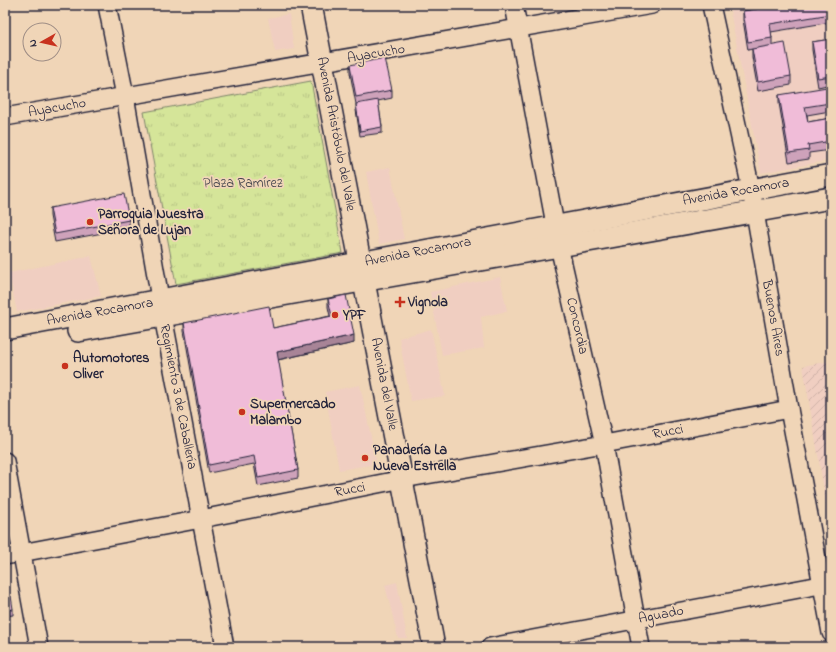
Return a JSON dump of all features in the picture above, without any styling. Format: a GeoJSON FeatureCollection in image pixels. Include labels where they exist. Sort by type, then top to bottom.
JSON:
{"type":"FeatureCollection","features":[{"type":"Feature","properties":{"kind":"main road","name":"Avenida Aristóbulo del Valle"},"geometry":{"type":"LineString","coordinates":[[311,5],[362,272]]}},
{"type":"Feature","properties":{"kind":"main road","name":"Avenida Rocamora"},"geometry":{"type":"LineString","coordinates":[[362,272],[556,225],[831,175]]}},
{"type":"Feature","properties":{"kind":"main road","name":"Avenida Rocamora"},"geometry":{"type":"LineString","coordinates":[[5,344],[162,309],[362,272],[560,246],[831,198]]}},
{"type":"Feature","properties":{"kind":"main road","name":"Avenida del Valle"},"geometry":{"type":"LineString","coordinates":[[362,272],[403,479],[434,647]]}},
{"type":"Feature","properties":{"kind":"main road","name":"Avenida Rocamora"},"geometry":{"type":"LineString","coordinates":[[5,329],[162,309]]}},
{"type":"Feature","properties":{"kind":"street","name":"Regimiento 3 de Caballería"},"geometry":{"type":"LineString","coordinates":[[107,5],[125,96],[162,309],[225,647]]}},
{"type":"Feature","properties":{"kind":"street","name":"Concordia"},"geometry":{"type":"LineString","coordinates":[[514,5],[560,246],[604,444],[641,647]]}},
{"type":"Feature","properties":{"kind":"street","name":"Ayacucho"},"geometry":{"type":"LineString","coordinates":[[5,117],[652,5]]}},
{"type":"Feature","properties":{"kind":"street","name":"Buenos Aires"},"geometry":{"type":"LineString","coordinates":[[711,5],[751,189],[789,409],[826,584],[831,633]]}},
{"type":"Feature","properties":{"kind":"street","name":"Rucci"},"geometry":{"type":"LineString","coordinates":[[5,556],[403,479],[604,444],[789,409]]}},
{"type":"Feature","properties":{"kind":"street"},"geometry":{"type":"LineString","coordinates":[[5,462],[39,647]]}},
{"type":"Feature","properties":{"kind":"street","name":"Aguado"},"geometry":{"type":"LineString","coordinates":[[490,647],[826,584]]}},
{"type":"Feature","properties":{"kind":"shaded area"},"geometry":{"type":"Polygon","coordinates":[[[729,5],[831,5],[831,160],[761,173],[729,5]]]}},
{"type":"Feature","properties":{"kind":"shaded area"},"geometry":{"type":"Polygon","coordinates":[[[289,14],[294,49],[275,52],[268,18],[289,14]]]}},
{"type":"Feature","properties":{"kind":"shaded area"},"geometry":{"type":"Polygon","coordinates":[[[390,167],[404,239],[379,244],[366,172],[390,167]]]}},
{"type":"Feature","properties":{"kind":"shaded area"},"geometry":{"type":"Polygon","coordinates":[[[91,256],[101,296],[17,312],[9,273],[91,256]]]}},
{"type":"Feature","properties":{"kind":"shaded area"},"geometry":{"type":"Polygon","coordinates":[[[500,277],[507,311],[481,317],[484,348],[442,355],[430,292],[500,277]]]}},
{"type":"Feature","properties":{"kind":"shaded area"},"geometry":{"type":"Polygon","coordinates":[[[431,329],[445,396],[411,401],[399,338],[431,329]]]}},
{"type":"Feature","properties":{"kind":"shaded area"},"geometry":{"type":"Polygon","coordinates":[[[831,361],[831,532],[803,366],[831,361]]]}},
{"type":"Feature","properties":{"kind":"shaded area"},"geometry":{"type":"Polygon","coordinates":[[[360,385],[376,460],[370,465],[339,470],[325,392],[360,385]]]}},
{"type":"Feature","properties":{"kind":"shaded area"},"geometry":{"type":"Polygon","coordinates":[[[397,582],[407,638],[398,638],[385,585],[397,582]]]}},
{"type":"Feature","properties":{"kind":"green space","name":"Plaza Ramírez"},"geometry":{"type":"Polygon","coordinates":[[[311,81],[343,253],[176,284],[144,112],[311,81]]]}},
{"type":"Feature","properties":{"kind":"building"},"geometry":{"type":"Polygon","coordinates":[[[757,5],[831,5],[831,14],[770,24],[772,38],[748,42],[743,11],[757,9],[757,5]]]}},
{"type":"Feature","properties":{"kind":"building"},"geometry":{"type":"Polygon","coordinates":[[[831,39],[831,76],[818,78],[812,42],[831,39]]]}},
{"type":"Feature","properties":{"kind":"building"},"geometry":{"type":"Polygon","coordinates":[[[785,43],[791,76],[758,82],[752,49],[785,43]]]}},
{"type":"Feature","properties":{"kind":"building"},"geometry":{"type":"Polygon","coordinates":[[[385,58],[392,90],[356,97],[350,65],[385,58]]]}},
{"type":"Feature","properties":{"kind":"building"},"geometry":{"type":"Polygon","coordinates":[[[827,87],[830,103],[805,107],[808,122],[831,118],[831,141],[808,145],[809,150],[789,153],[779,95],[827,87]]]}},
{"type":"Feature","properties":{"kind":"building"},"geometry":{"type":"Polygon","coordinates":[[[378,100],[382,127],[360,131],[356,104],[378,100]]]}},
{"type":"Feature","properties":{"kind":"building","name":"Parroquia Nuestra Señora de Lujan"},"geometry":{"type":"Polygon","coordinates":[[[124,194],[129,220],[55,234],[50,208],[124,194]]]}},
{"type":"Feature","properties":{"kind":"building","name":"Supermercado Malambo"},"geometry":{"type":"Polygon","coordinates":[[[346,295],[354,335],[277,352],[298,470],[258,478],[254,456],[209,465],[184,323],[269,306],[273,328],[332,316],[328,299],[346,295]]]}},
{"type":"Feature","properties":{"kind":"building"},"geometry":{"type":"Polygon","coordinates":[[[11,596],[13,609],[5,611],[5,597],[11,596]]]}},
{"type":"Feature","properties":{"kind":"place","name":"Parroquia Nuestra Señora de Lujan"},"geometry":{"type":"Point","coordinates":[90,222]}},
{"type":"Feature","properties":{"kind":"place","name":"Vignola"},"geometry":{"type":"Point","coordinates":[400,302]}},
{"type":"Feature","properties":{"kind":"place","name":"YPF"},"geometry":{"type":"Point","coordinates":[335,315]}},
{"type":"Feature","properties":{"kind":"place","name":"Automotores Oliver"},"geometry":{"type":"Point","coordinates":[65,366]}},
{"type":"Feature","properties":{"kind":"place","name":"Supermercado Malambo"},"geometry":{"type":"Point","coordinates":[242,412]}},
{"type":"Feature","properties":{"kind":"place","name":"Panadería La Nueva Estrella"},"geometry":{"type":"Point","coordinates":[365,458]}}]}
